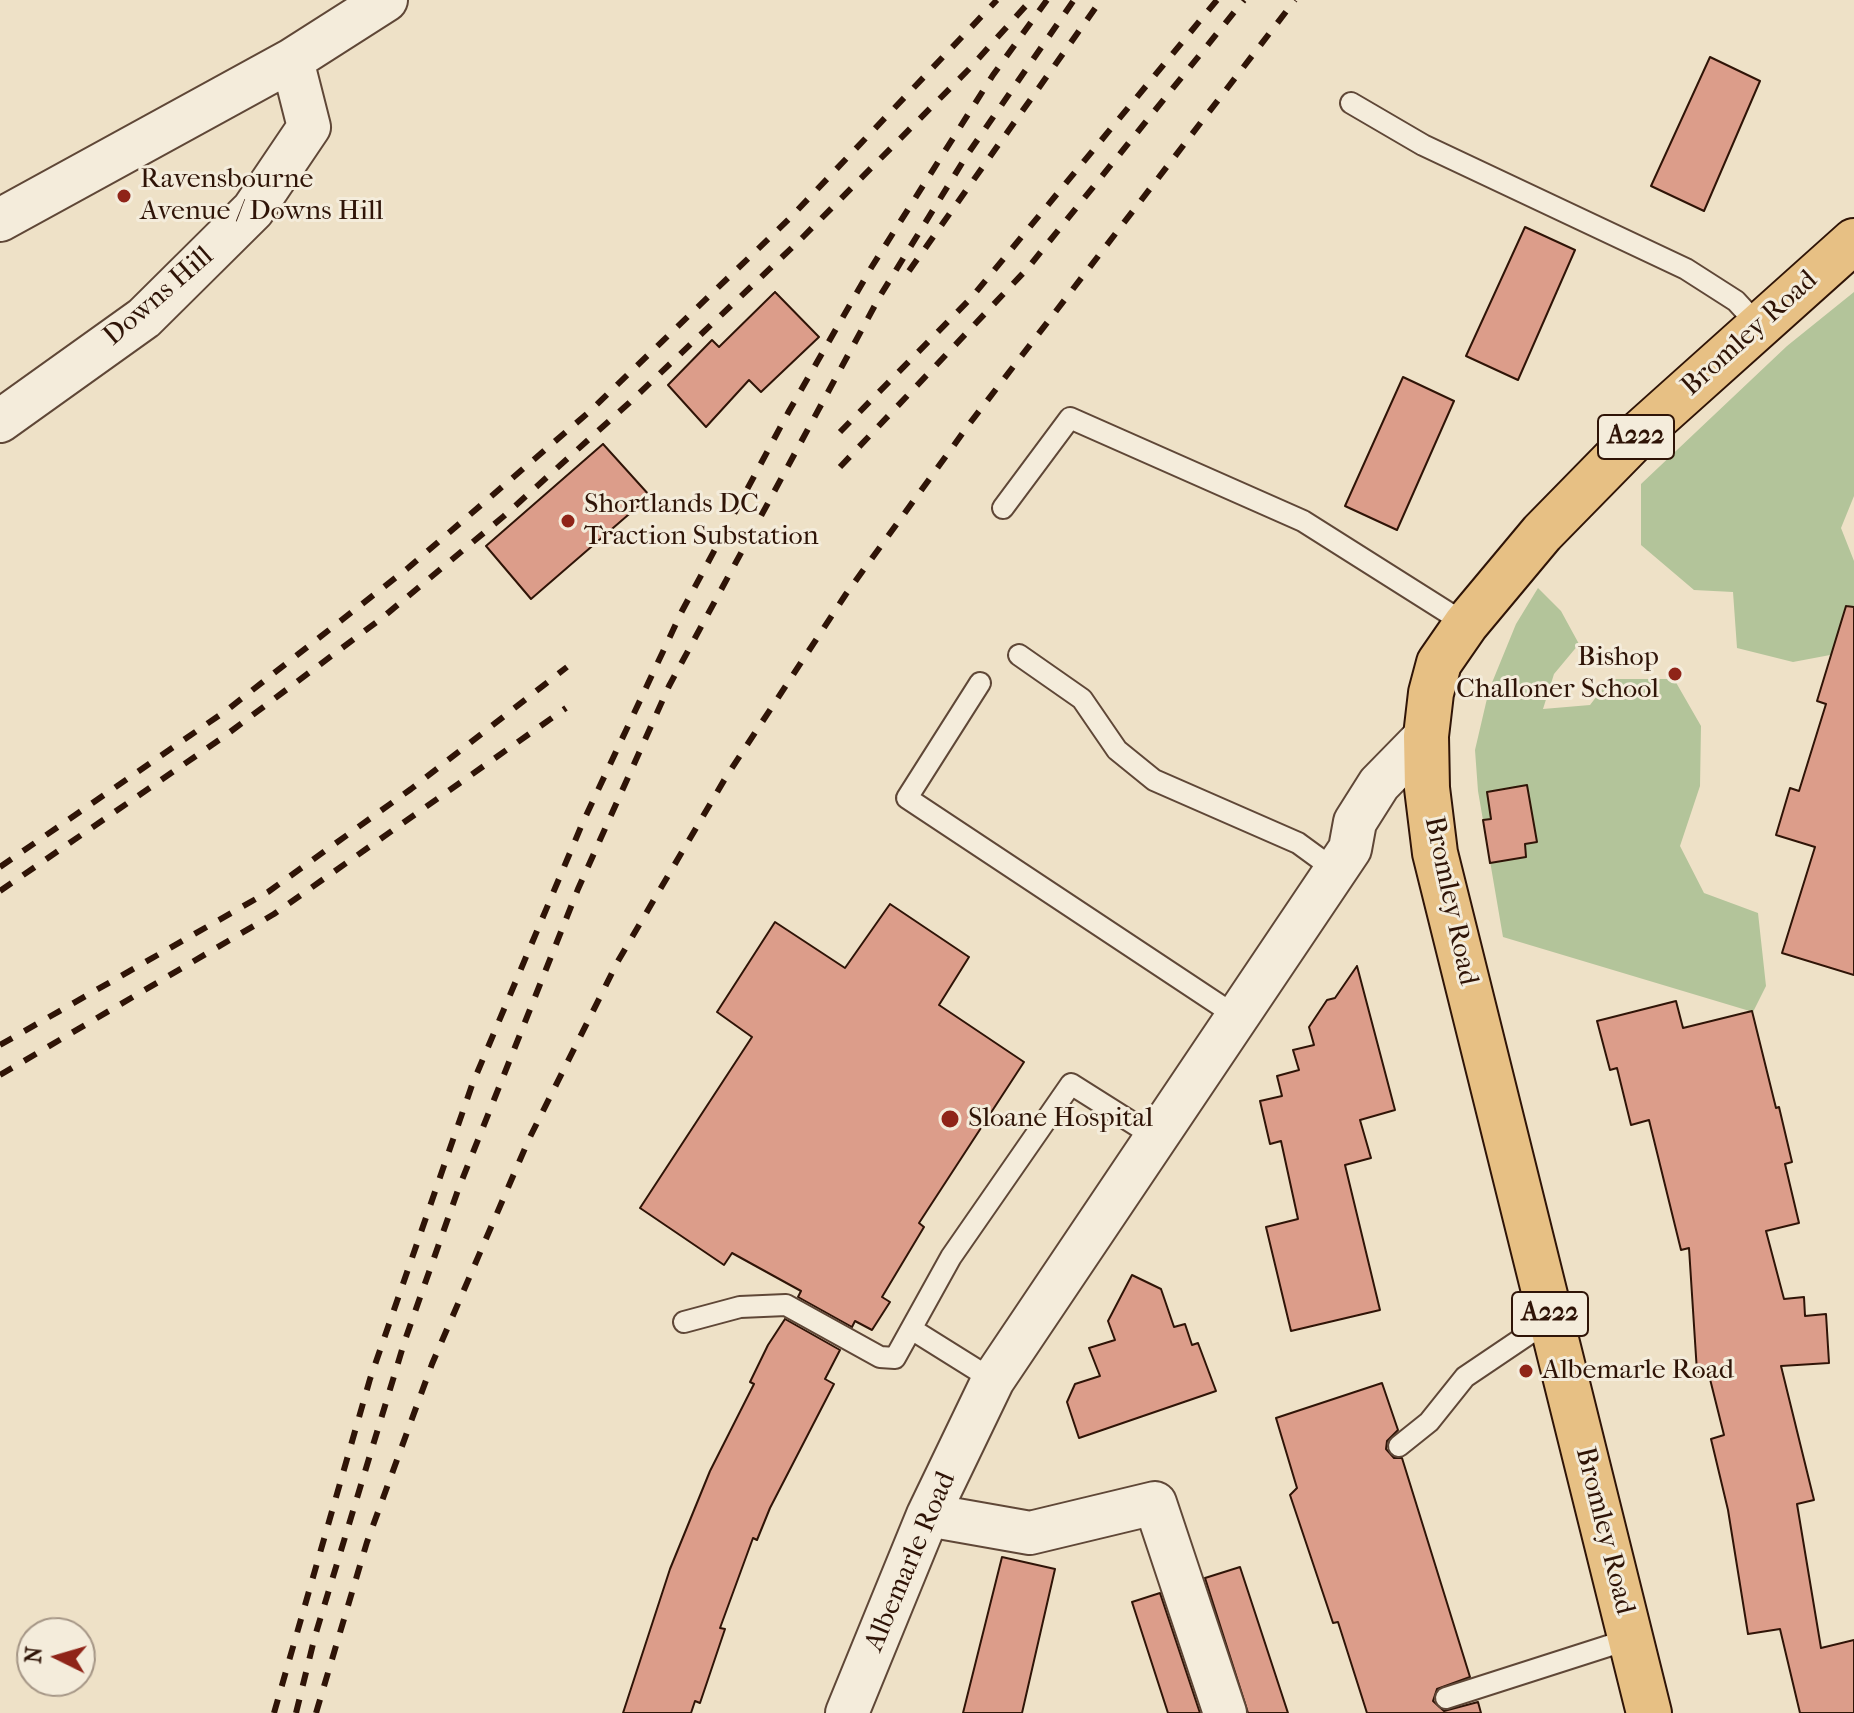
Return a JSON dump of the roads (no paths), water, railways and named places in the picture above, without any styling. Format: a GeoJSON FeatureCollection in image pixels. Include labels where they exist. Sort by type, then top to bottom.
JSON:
{"type":"FeatureCollection","features":[{"type":"Feature","properties":{"kind":"main road","name":"Bromley Road"},"geometry":{"type":"LineString","coordinates":[[1649,1713],[1435,853],[1427,788],[1426,736],[1434,678],[1439,663],[1466,624],[1591,482],[1854,241]]}},
{"type":"Feature","properties":{"kind":"street"},"geometry":{"type":"LineString","coordinates":[[0,220],[292,60],[386,0]]}},
{"type":"Feature","properties":{"kind":"street","name":"Downs Hill"},"geometry":{"type":"LineString","coordinates":[[0,421],[144,318],[253,210],[309,127],[292,60]]}},
{"type":"Feature","properties":{"kind":"street","name":"Albemarle Road"},"geometry":{"type":"LineString","coordinates":[[847,1713],[928,1515],[993,1380],[1155,1137],[1239,1018],[1342,859],[1355,822],[1379,784],[1426,736]]}},
{"type":"Feature","properties":{"kind":"street"},"geometry":{"type":"LineString","coordinates":[[928,1515],[1030,1533],[1155,1503],[1225,1713]]}},
{"type":"Feature","properties":{"kind":"lane"},"geometry":{"type":"LineString","coordinates":[[1351,103],[1423,145],[1686,269],[1736,301],[1759,326]]}},
{"type":"Feature","properties":{"kind":"lane"},"geometry":{"type":"LineString","coordinates":[[1003,508],[1070,418],[1303,521],[1466,624]]}},
{"type":"Feature","properties":{"kind":"lane"},"geometry":{"type":"LineString","coordinates":[[1019,655],[1082,699],[1117,750],[1154,780],[1342,859]]}},
{"type":"Feature","properties":{"kind":"lane"},"geometry":{"type":"LineString","coordinates":[[980,683],[907,798],[1239,1018]]}},
{"type":"Feature","properties":{"kind":"lane"},"geometry":{"type":"LineString","coordinates":[[684,1322],[740,1307],[786,1305],[880,1357],[895,1358],[951,1257],[1071,1084],[1155,1137]]}},
{"type":"Feature","properties":{"kind":"lane"},"geometry":{"type":"LineString","coordinates":[[1399,1446],[1429,1422],[1465,1377],[1551,1319]]}},
{"type":"Feature","properties":{"kind":"lane"},"geometry":{"type":"LineString","coordinates":[[913,1330],[993,1380]]}},
{"type":"Feature","properties":{"kind":"lane"},"geometry":{"type":"LineString","coordinates":[[1446,1698],[1630,1639]]}},
{"type":"Feature","properties":{"kind":"railway"},"geometry":{"type":"LineString","coordinates":[[0,867],[227,710],[408,568],[589,412],[789,219],[997,0]]}},
{"type":"Feature","properties":{"kind":"railway"},"geometry":{"type":"LineString","coordinates":[[0,891],[222,738],[382,618],[504,516],[629,403],[802,238],[969,69],[1031,0]]}},
{"type":"Feature","properties":{"kind":"railway"},"geometry":{"type":"LineString","coordinates":[[274,1713],[370,1379],[472,1085],[583,822],[682,611],[789,411],[871,268],[993,75],[1047,0]]}},
{"type":"Feature","properties":{"kind":"railway"},"geometry":{"type":"LineString","coordinates":[[296,1713],[315,1636],[405,1340],[458,1190],[578,889],[669,686],[880,296],[967,155],[1074,0]]}},
{"type":"Feature","properties":{"kind":"railway"},"geometry":{"type":"LineString","coordinates":[[909,271],[1101,0]]}},
{"type":"Feature","properties":{"kind":"railway"},"geometry":{"type":"LineString","coordinates":[[840,432],[972,297],[1217,0]]}},
{"type":"Feature","properties":{"kind":"railway"},"geometry":{"type":"LineString","coordinates":[[840,467],[1027,269],[1244,0]]}},
{"type":"Feature","properties":{"kind":"railway"},"geometry":{"type":"LineString","coordinates":[[316,1713],[367,1542],[432,1364],[529,1139],[618,961],[726,777],[846,594],[970,423],[1295,0]]}},
{"type":"Feature","properties":{"kind":"railway"},"geometry":{"type":"LineString","coordinates":[[0,1045],[268,892],[411,789],[567,667]]}},
{"type":"Feature","properties":{"kind":"railway"},"geometry":{"type":"LineString","coordinates":[[0,1075],[274,914],[566,708]]}},
{"type":"Feature","properties":{"kind":"place","name":"Ravensbourne Avenue / Downs Hill"},"geometry":{"type":"Point","coordinates":[124,196]}},
{"type":"Feature","properties":{"kind":"place","name":"Shortlands DC Traction Substation"},"geometry":{"type":"Point","coordinates":[568,521]}},
{"type":"Feature","properties":{"kind":"place","name":"Bishop Challoner School"},"geometry":{"type":"Point","coordinates":[1675,674]}},
{"type":"Feature","properties":{"kind":"place","name":"Sloane Hospital"},"geometry":{"type":"Point","coordinates":[950,1119]}},
{"type":"Feature","properties":{"kind":"place","name":"Albemarle Road"},"geometry":{"type":"Point","coordinates":[1526,1371]}}]}
